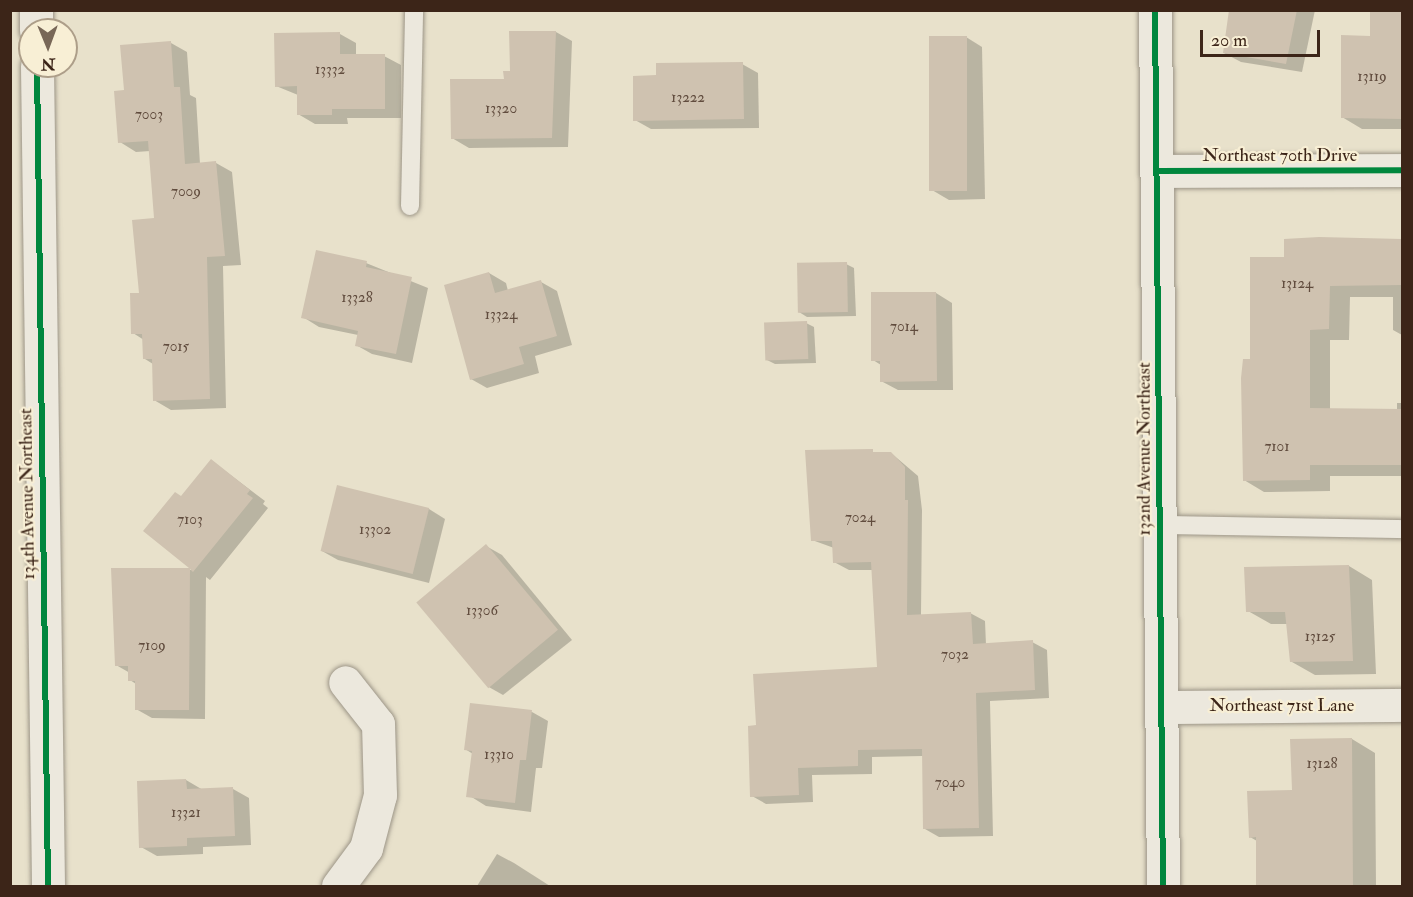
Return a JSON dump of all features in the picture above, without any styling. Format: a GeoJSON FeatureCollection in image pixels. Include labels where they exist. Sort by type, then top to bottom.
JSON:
{"type":"FeatureCollection","features":[{"type":"Feature","properties":{"kind":"street","name":"132nd Avenue Northeast"},"geometry":{"type":"LineString","coordinates":[[1155,10],[1163,886]]}},
{"type":"Feature","properties":{"kind":"street","name":"134th Avenue Northeast"},"geometry":{"type":"LineString","coordinates":[[37,78],[48,886]]}},
{"type":"Feature","properties":{"kind":"street","name":"Northeast 70th Drive"},"geometry":{"type":"LineString","coordinates":[[1158,171],[1402,170]]}},
{"type":"Feature","properties":{"kind":"street"},"geometry":{"type":"LineString","coordinates":[[338,886],[366,848],[380,795],[378,723],[345,682]]}},
{"type":"Feature","properties":{"kind":"street","name":"Northeast 71st Lane"},"geometry":{"type":"LineString","coordinates":[[1161,707],[1402,705]]}},
{"type":"Feature","properties":{"kind":"lane"},"geometry":{"type":"LineString","coordinates":[[410,206],[414,10]]}},
{"type":"Feature","properties":{"kind":"lane"},"geometry":{"type":"LineString","coordinates":[[1161,525],[1402,529]]}},
{"type":"Feature","properties":{"kind":"building"},"geometry":{"type":"Polygon","coordinates":[[[1229,10],[1297,10],[1286,64],[1223,53],[1229,10]]]}},
{"type":"Feature","properties":{"kind":"building"},"geometry":{"type":"Polygon","coordinates":[[[1370,10],[1402,10],[1402,119],[1341,118],[1341,35],[1370,36],[1370,10]]]}},
{"type":"Feature","properties":{"kind":"building"},"geometry":{"type":"Polygon","coordinates":[[[509,31],[556,31],[552,138],[451,139],[450,79],[504,79],[503,71],[510,71],[509,31]]]}},
{"type":"Feature","properties":{"kind":"building"},"geometry":{"type":"Polygon","coordinates":[[[340,32],[340,54],[385,54],[385,109],[332,109],[332,115],[297,115],[297,86],[275,87],[274,33],[340,32]]]}},
{"type":"Feature","properties":{"kind":"building"},"geometry":{"type":"Polygon","coordinates":[[[929,36],[967,36],[967,191],[929,191],[929,36]]]}},
{"type":"Feature","properties":{"kind":"building"},"geometry":{"type":"Polygon","coordinates":[[[171,41],[174,87],[180,87],[185,164],[216,161],[225,256],[207,257],[210,399],[153,401],[152,359],[143,359],[142,334],[131,334],[130,293],[139,293],[132,220],[154,218],[148,141],[118,143],[114,91],[124,90],[120,45],[171,41]]]}},
{"type":"Feature","properties":{"kind":"building"},"geometry":{"type":"Polygon","coordinates":[[[743,62],[744,119],[633,121],[633,76],[656,75],[656,63],[743,62]]]}},
{"type":"Feature","properties":{"kind":"building"},"geometry":{"type":"Polygon","coordinates":[[[1319,237],[1402,239],[1402,285],[1330,286],[1329,329],[1310,330],[1310,408],[1402,409],[1402,465],[1310,465],[1310,480],[1243,481],[1241,378],[1243,359],[1250,359],[1250,257],[1284,257],[1284,239],[1319,237]]]}},
{"type":"Feature","properties":{"kind":"building"},"geometry":{"type":"Polygon","coordinates":[[[316,250],[367,261],[366,267],[412,277],[396,354],[355,346],[358,331],[301,318],[316,250]]]}},
{"type":"Feature","properties":{"kind":"building"},"geometry":{"type":"Polygon","coordinates":[[[847,262],[848,312],[798,313],[797,263],[847,262]]]}},
{"type":"Feature","properties":{"kind":"building"},"geometry":{"type":"Polygon","coordinates":[[[489,272],[495,293],[541,280],[557,336],[519,347],[524,364],[470,380],[444,285],[489,272]]]}},
{"type":"Feature","properties":{"kind":"building"},"geometry":{"type":"Polygon","coordinates":[[[871,292],[936,292],[937,381],[880,382],[880,361],[871,361],[871,292]]]}},
{"type":"Feature","properties":{"kind":"building"},"geometry":{"type":"Polygon","coordinates":[[[807,321],[808,359],[765,360],[764,323],[807,321]]]}},
{"type":"Feature","properties":{"kind":"building"},"geometry":{"type":"Polygon","coordinates":[[[873,449],[873,452],[891,452],[905,467],[905,500],[908,500],[907,615],[971,612],[973,644],[1033,640],[1035,690],[976,693],[979,828],[923,829],[922,749],[858,750],[858,766],[798,768],[799,795],[750,797],[748,726],[756,725],[753,674],[877,667],[871,562],[833,563],[832,541],[811,541],[805,450],[873,449]]]}},
{"type":"Feature","properties":{"kind":"building"},"geometry":{"type":"Polygon","coordinates":[[[211,459],[250,490],[247,494],[253,498],[193,572],[190,569],[189,710],[135,710],[135,681],[128,681],[128,666],[115,666],[111,568],[189,568],[143,531],[175,492],[181,496],[211,459]]]}},
{"type":"Feature","properties":{"kind":"building"},"geometry":{"type":"Polygon","coordinates":[[[337,485],[429,508],[413,574],[321,551],[337,485]]]}},
{"type":"Feature","properties":{"kind":"building"},"geometry":{"type":"Polygon","coordinates":[[[486,544],[558,630],[488,688],[416,602],[486,544]]]}},
{"type":"Feature","properties":{"kind":"building"},"geometry":{"type":"Polygon","coordinates":[[[1349,565],[1353,661],[1290,662],[1285,612],[1246,612],[1244,567],[1349,565]]]}},
{"type":"Feature","properties":{"kind":"building"},"geometry":{"type":"Polygon","coordinates":[[[470,703],[532,710],[526,760],[520,760],[515,803],[466,797],[472,751],[464,750],[470,703]]]}},
{"type":"Feature","properties":{"kind":"building"},"geometry":{"type":"Polygon","coordinates":[[[1352,738],[1353,886],[1256,886],[1256,837],[1249,838],[1247,791],[1292,790],[1290,739],[1352,738]]]}},
{"type":"Feature","properties":{"kind":"building"},"geometry":{"type":"Polygon","coordinates":[[[186,779],[187,789],[233,787],[235,836],[187,838],[187,846],[139,848],[137,781],[186,779]]]}},
{"type":"Feature","properties":{"kind":"cycle path"},"geometry":{"type":"LineString","coordinates":[[1155,10],[1163,886]]}},
{"type":"Feature","properties":{"kind":"cycle path"},"geometry":{"type":"LineString","coordinates":[[37,78],[48,886]]}},
{"type":"Feature","properties":{"kind":"cycle path"},"geometry":{"type":"LineString","coordinates":[[1158,171],[1402,170]]}}]}
